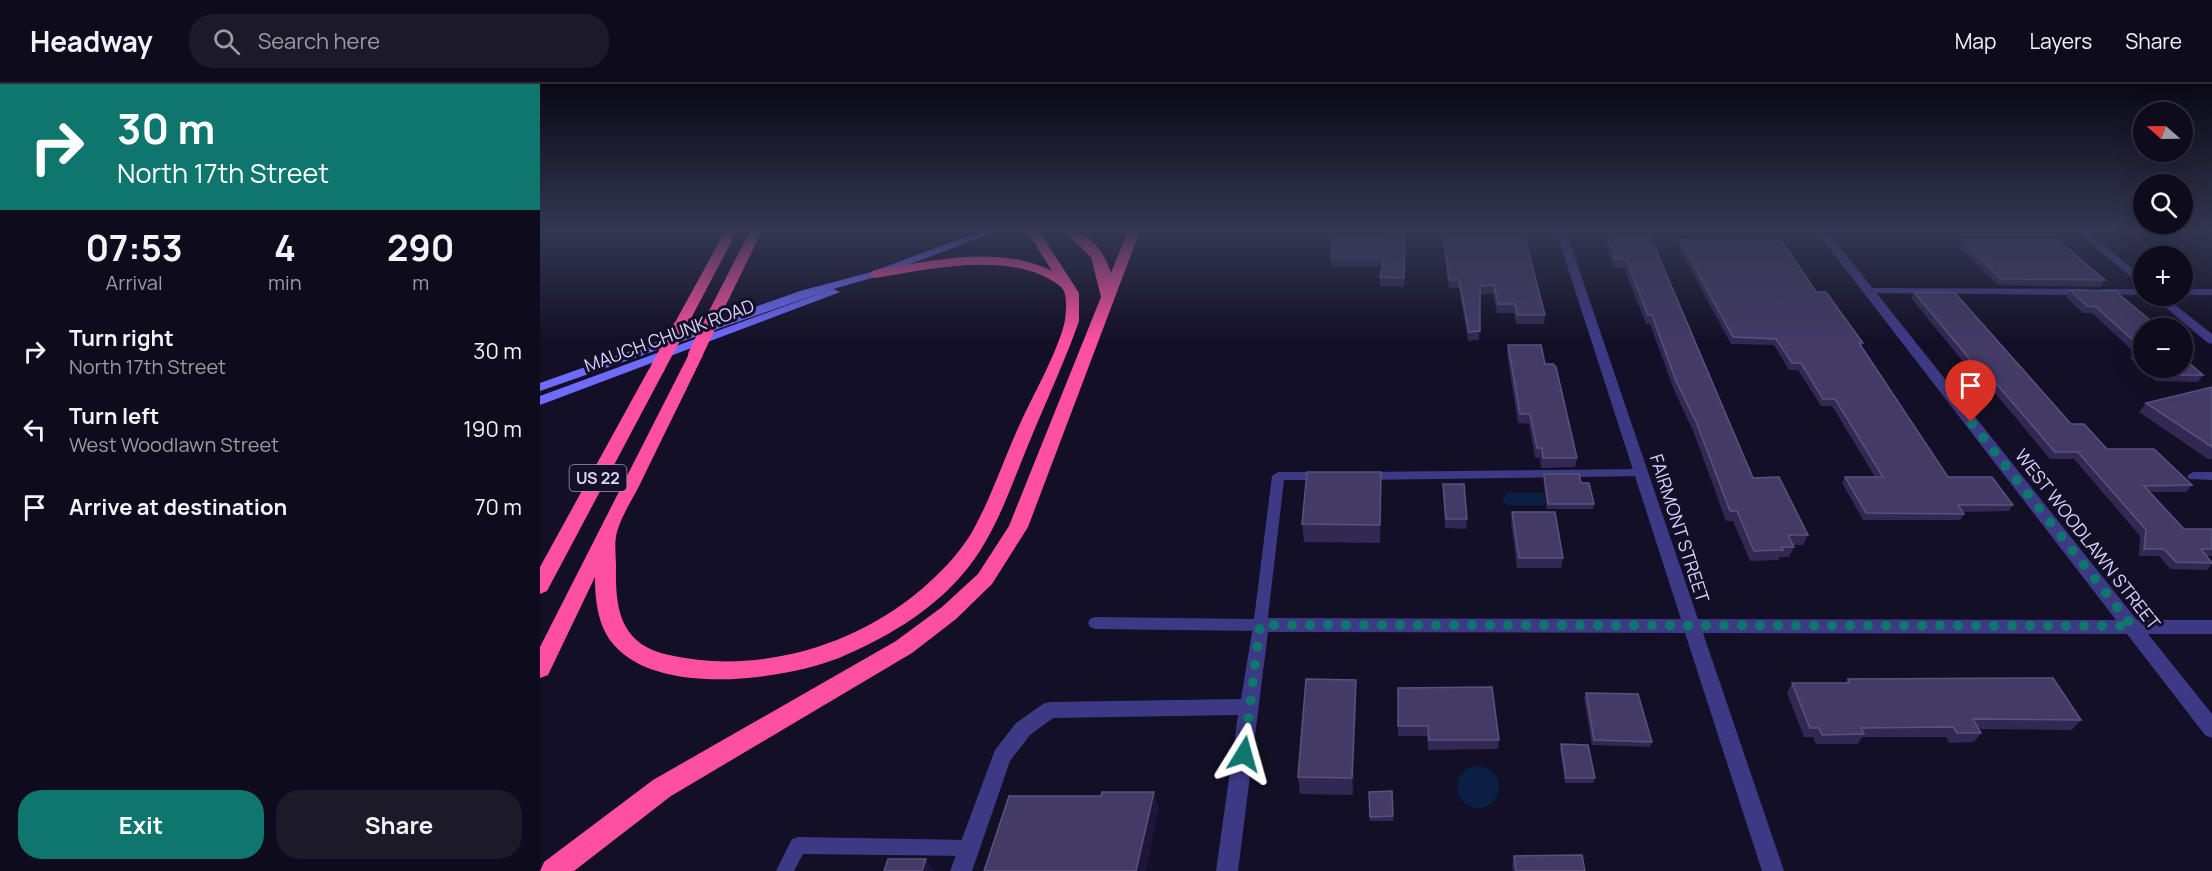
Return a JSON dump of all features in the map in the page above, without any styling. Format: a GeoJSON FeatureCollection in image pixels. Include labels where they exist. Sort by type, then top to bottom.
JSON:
{"type":"FeatureCollection","features":[{"type":"Feature","properties":{"kind":"highway","name":"US 22"},"geometry":{"type":"LineString","coordinates":[[540,586],[711,268]]}},
{"type":"Feature","properties":{"kind":"highway","name":"US 22"},"geometry":{"type":"LineString","coordinates":[[540,669],[738,268]]}},
{"type":"Feature","properties":{"kind":"highway"},"geometry":{"type":"LineString","coordinates":[[875,273],[910,268]]}},
{"type":"Feature","properties":{"kind":"highway"},"geometry":{"type":"LineString","coordinates":[[1032,268],[1068,286]]}},
{"type":"Feature","properties":{"kind":"highway"},"geometry":{"type":"LineString","coordinates":[[607,533],[610,616],[615,630],[624,643],[652,660],[703,670],[738,671],[764,668],[814,656],[885,626],[939,585],[966,556],[984,526],[1069,331],[1074,301],[1068,286],[1056,268]]}},
{"type":"Feature","properties":{"kind":"highway"},"geometry":{"type":"LineString","coordinates":[[1104,268],[1107,281],[1107,300]]}},
{"type":"Feature","properties":{"kind":"highway"},"geometry":{"type":"LineString","coordinates":[[554,871],[591,840],[662,788],[904,647],[949,614],[985,579],[1018,527],[1120,268]]}},
{"type":"Feature","properties":{"kind":"main road","name":"MAUCH CHUNK ROAD"},"geometry":{"type":"LineString","coordinates":[[540,387],[804,293],[890,268]]}},
{"type":"Feature","properties":{"kind":"main road","name":"MAUCH CHUNK ROAD"},"geometry":{"type":"LineString","coordinates":[[540,401],[813,302],[875,273]]}},
{"type":"Feature","properties":{"kind":"street","name":"FAIRMONT STREET"},"geometry":{"type":"LineString","coordinates":[[1573,268],[1773,871]]}},
{"type":"Feature","properties":{"kind":"street","name":"WEST WOODLAWN STREET"},"geometry":{"type":"LineString","coordinates":[[1850,268],[2212,729]]}},
{"type":"Feature","properties":{"kind":"street"},"geometry":{"type":"LineString","coordinates":[[2170,306],[2212,340]]}},
{"type":"Feature","properties":{"kind":"street"},"geometry":{"type":"LineString","coordinates":[[1227,871],[1260,625],[2212,627]]}},
{"type":"Feature","properties":{"kind":"street"},"geometry":{"type":"LineString","coordinates":[[961,871],[1002,756],[1023,729],[1050,710],[1250,707]]}},
{"type":"Feature","properties":{"kind":"lane"},"geometry":{"type":"LineString","coordinates":[[1868,291],[2133,292]]}},
{"type":"Feature","properties":{"kind":"lane"},"geometry":{"type":"LineString","coordinates":[[2193,292],[2212,292]]}},
{"type":"Feature","properties":{"kind":"lane"},"geometry":{"type":"LineString","coordinates":[[1095,623],[1260,625],[1278,476],[1642,473]]}},
{"type":"Feature","properties":{"kind":"lane"},"geometry":{"type":"LineString","coordinates":[[2193,476],[2212,476]]}},
{"type":"Feature","properties":{"kind":"lane"},"geometry":{"type":"LineString","coordinates":[[785,871],[798,845],[969,848]]}},
{"type":"Feature","properties":{"kind":"water"},"geometry":{"type":"Polygon","coordinates":[[[1506,493],[1544,493],[1546,505],[1508,505],[1503,502],[1502,497],[1507,497],[1506,493]]]}},
{"type":"Feature","properties":{"kind":"water"},"geometry":{"type":"Polygon","coordinates":[[[1478,766],[1493,772],[1499,787],[1493,802],[1478,808],[1463,802],[1457,787],[1463,772],[1478,766]]]}},
{"type":"Feature","properties":{"kind":"building"},"geometry":{"type":"Polygon","coordinates":[[[1382,268],[1404,268],[1404,278],[1380,277],[1382,268]]]}},
{"type":"Feature","properties":{"kind":"building"},"geometry":{"type":"Polygon","coordinates":[[[1448,268],[1533,268],[1545,315],[1517,315],[1515,304],[1498,304],[1494,285],[1480,286],[1480,331],[1469,332],[1459,280],[1449,280],[1448,268]]]}},
{"type":"Feature","properties":{"kind":"building"},"geometry":{"type":"Polygon","coordinates":[[[1629,268],[1664,268],[1753,478],[1779,477],[1808,535],[1788,535],[1794,547],[1781,547],[1783,550],[1754,551],[1737,511],[1730,511],[1697,424],[1676,381],[1652,315],[1648,315],[1629,268]]]}},
{"type":"Feature","properties":{"kind":"building"},"geometry":{"type":"Polygon","coordinates":[[[1695,268],[1800,268],[1816,292],[1826,292],[1863,343],[1859,343],[1948,477],[1992,477],[2013,505],[1958,505],[1964,514],[1866,513],[1845,477],[1883,477],[1835,399],[1823,399],[1801,363],[1792,363],[1776,339],[1733,337],[1695,268]]]}},
{"type":"Feature","properties":{"kind":"building"},"geometry":{"type":"Polygon","coordinates":[[[1989,268],[2091,268],[2105,280],[2001,279],[1989,268]]]}},
{"type":"Feature","properties":{"kind":"building"},"geometry":{"type":"Polygon","coordinates":[[[2070,290],[2115,291],[2147,318],[2133,318],[2133,340],[2096,307],[2087,306],[2070,290]]]}},
{"type":"Feature","properties":{"kind":"building"},"geometry":{"type":"Polygon","coordinates":[[[1914,292],[1955,293],[2071,424],[2084,424],[2107,449],[2154,449],[2192,485],[2144,486],[2184,529],[2212,529],[2212,549],[2201,549],[2212,563],[2176,562],[2164,549],[2144,549],[2146,530],[2078,452],[2055,452],[1988,374],[1982,374],[1914,292]]]}},
{"type":"Feature","properties":{"kind":"building"},"geometry":{"type":"Polygon","coordinates":[[[1508,345],[1541,345],[1545,364],[1553,364],[1556,367],[1577,458],[1543,458],[1542,448],[1537,448],[1530,414],[1520,414],[1508,345]]]}},
{"type":"Feature","properties":{"kind":"building"},"geometry":{"type":"Polygon","coordinates":[[[2193,366],[2203,375],[2193,375],[2193,366]]]}},
{"type":"Feature","properties":{"kind":"building"},"geometry":{"type":"Polygon","coordinates":[[[2212,387],[2212,447],[2146,403],[2212,387]]]}},
{"type":"Feature","properties":{"kind":"building"},"geometry":{"type":"Polygon","coordinates":[[[1307,472],[1381,472],[1380,525],[1302,524],[1307,472]]]}},
{"type":"Feature","properties":{"kind":"building"},"geometry":{"type":"Polygon","coordinates":[[[1544,474],[1579,474],[1581,483],[1589,483],[1594,504],[1548,504],[1544,474]]]}},
{"type":"Feature","properties":{"kind":"building"},"geometry":{"type":"Polygon","coordinates":[[[1443,484],[1464,484],[1467,519],[1446,519],[1443,484]]]}},
{"type":"Feature","properties":{"kind":"building"},"geometry":{"type":"Polygon","coordinates":[[[1512,512],[1555,512],[1563,558],[1519,558],[1512,512]]]}},
{"type":"Feature","properties":{"kind":"building"},"geometry":{"type":"Polygon","coordinates":[[[2053,678],[2081,720],[1973,719],[1981,733],[1957,733],[1953,727],[1861,728],[1864,734],[1822,735],[1819,728],[1810,728],[1792,683],[1849,683],[1848,679],[2053,678]]]}},
{"type":"Feature","properties":{"kind":"building"},"geometry":{"type":"Polygon","coordinates":[[[1306,679],[1356,680],[1352,778],[1298,777],[1306,679]]]}},
{"type":"Feature","properties":{"kind":"building"},"geometry":{"type":"Polygon","coordinates":[[[1492,687],[1499,740],[1429,740],[1428,726],[1398,726],[1398,688],[1492,687]]]}},
{"type":"Feature","properties":{"kind":"building"},"geometry":{"type":"Polygon","coordinates":[[[1586,693],[1638,694],[1652,742],[1594,740],[1586,693]]]}},
{"type":"Feature","properties":{"kind":"building"},"geometry":{"type":"Polygon","coordinates":[[[1561,744],[1588,745],[1595,778],[1566,778],[1561,744]]]}},
{"type":"Feature","properties":{"kind":"building"},"geometry":{"type":"Polygon","coordinates":[[[1392,791],[1393,816],[1370,817],[1369,792],[1392,791]]]}},
{"type":"Feature","properties":{"kind":"building"},"geometry":{"type":"Polygon","coordinates":[[[1102,792],[1154,792],[1136,871],[984,871],[1009,796],[1101,796],[1102,792]]]}},
{"type":"Feature","properties":{"kind":"building"},"geometry":{"type":"Polygon","coordinates":[[[1582,855],[1585,871],[1516,871],[1514,856],[1582,855]]]}},
{"type":"Feature","properties":{"kind":"building"},"geometry":{"type":"Polygon","coordinates":[[[888,859],[926,859],[922,871],[884,871],[888,859]]]}},
{"type":"Feature","properties":{"kind":"route"},"geometry":{"type":"LineString","coordinates":[[1244,754],[1260,625],[2132,626],[1971,422]]}}]}
